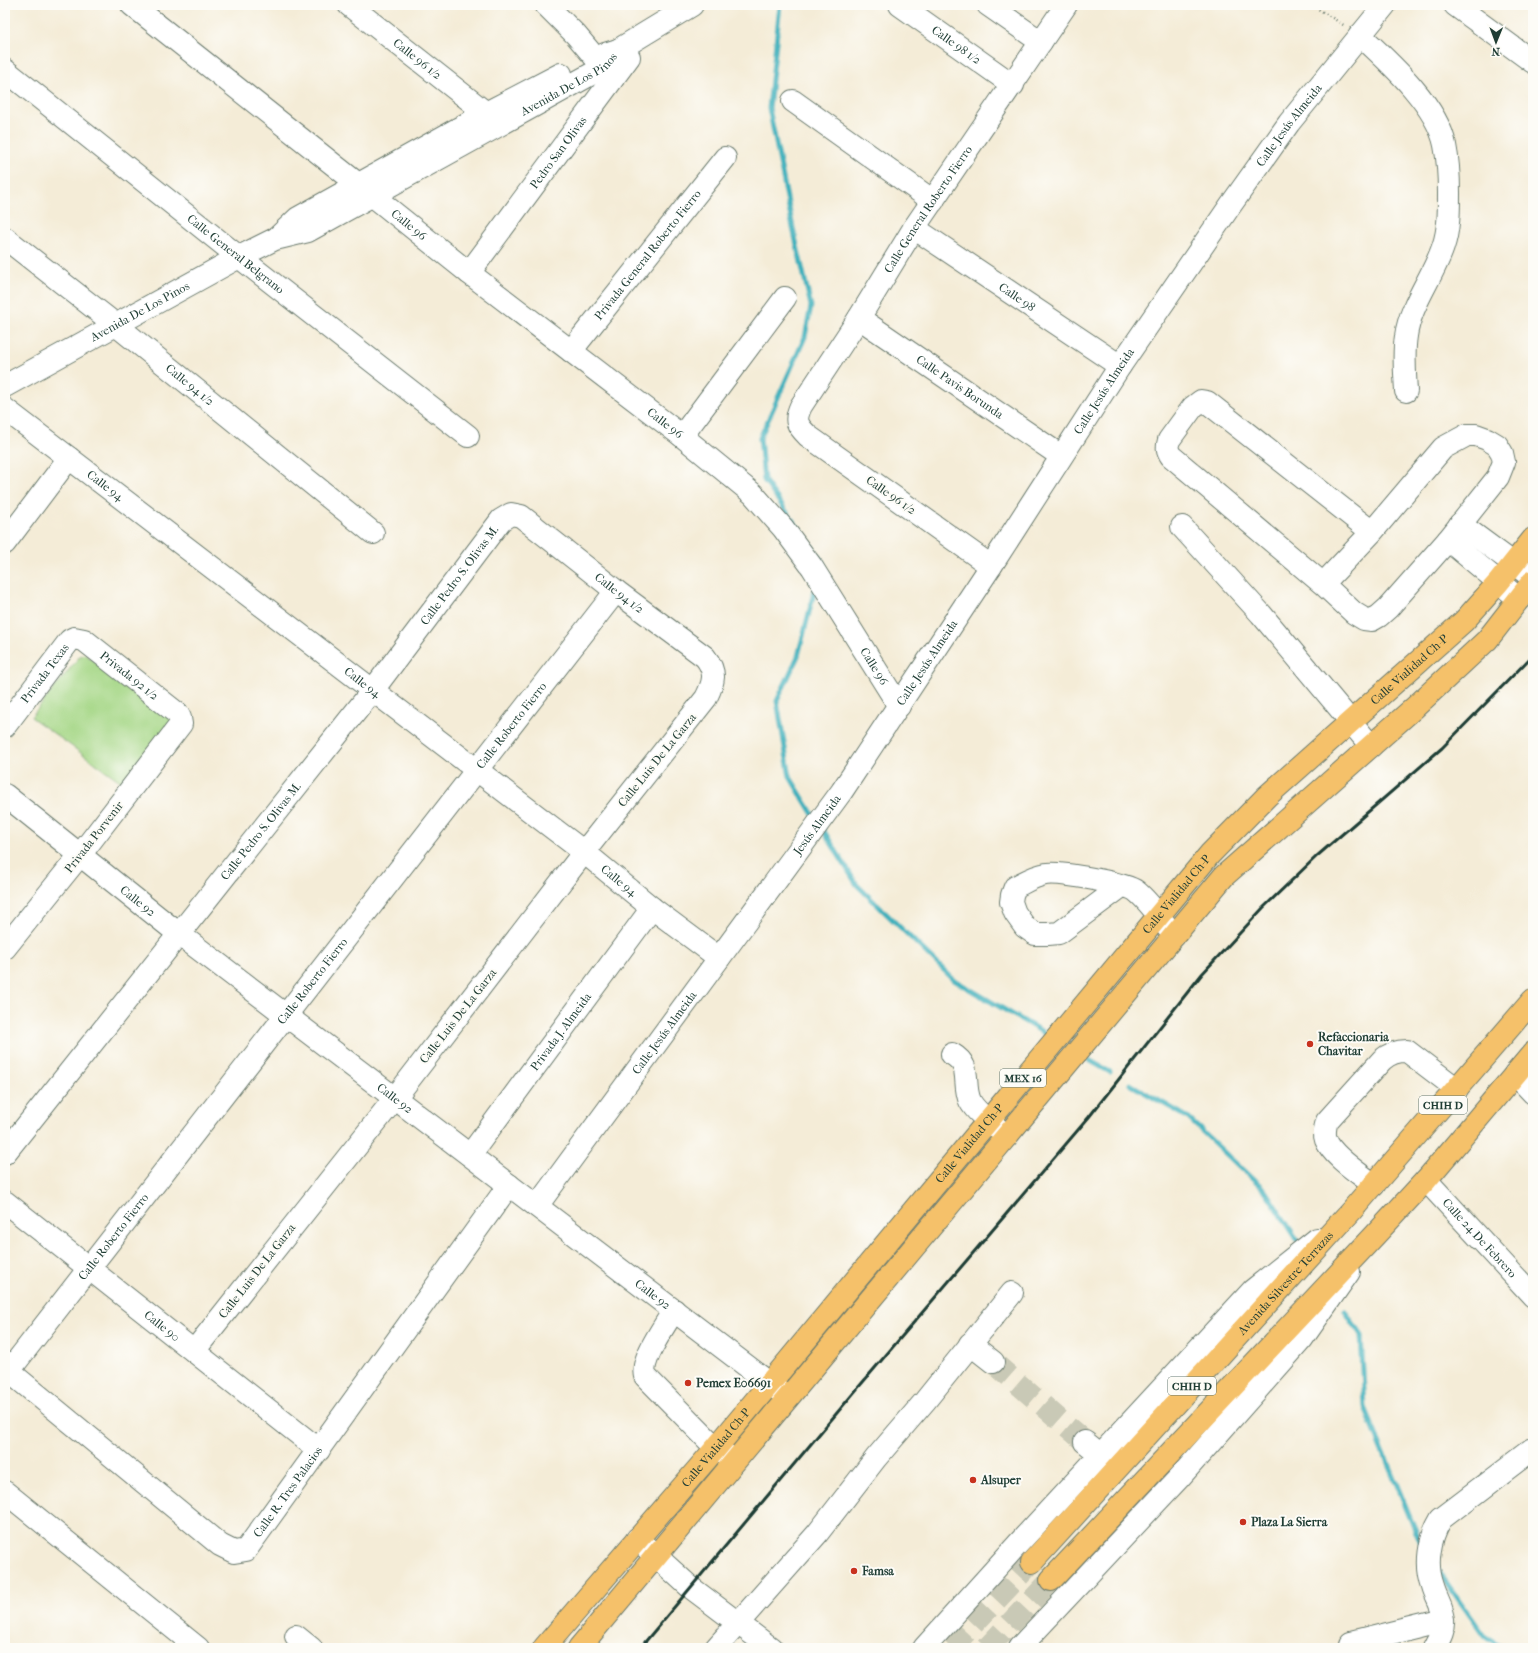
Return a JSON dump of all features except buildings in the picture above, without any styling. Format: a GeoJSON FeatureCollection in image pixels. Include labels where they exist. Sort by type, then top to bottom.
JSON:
{"type":"FeatureCollection","features":[{"type":"Feature","properties":{"kind":"main road","name":"Calle Vialidad Ch-P"},"geometry":{"type":"LineString","coordinates":[[544,1648],[716,1448],[1210,854],[1267,796],[1464,621],[1498,583],[1533,539]]}},
{"type":"Feature","properties":{"kind":"main road","name":"Calle Vialidad Ch-P"},"geometry":{"type":"LineString","coordinates":[[579,1648],[787,1397],[1224,876],[1371,746],[1487,640],[1533,581]]}},
{"type":"Feature","properties":{"kind":"main road","name":"Avenida Silvestre Terrazas"},"geometry":{"type":"LineString","coordinates":[[1032,1562],[1352,1210],[1533,1000]]}},
{"type":"Feature","properties":{"kind":"main road","name":"CHIH D"},"geometry":{"type":"LineString","coordinates":[[1376,1234],[1426,1180],[1533,1053]]}},
{"type":"Feature","properties":{"kind":"main road"},"geometry":{"type":"LineString","coordinates":[[1050,1580],[1376,1234]]}},
{"type":"Feature","properties":{"kind":"street","name":"Calle 96"},"geometry":{"type":"LineString","coordinates":[[132,5],[469,273],[682,436],[753,494],[783,528],[812,567],[899,706]]}},
{"type":"Feature","properties":{"kind":"street","name":"Calle 96 1/2"},"geometry":{"type":"LineString","coordinates":[[348,5],[486,113]]}},
{"type":"Feature","properties":{"kind":"street"},"geometry":{"type":"LineString","coordinates":[[546,5],[604,67]]}},
{"type":"Feature","properties":{"kind":"street","name":"Pedro San Olivas"},"geometry":{"type":"LineString","coordinates":[[469,273],[604,67],[647,33],[669,5]]}},
{"type":"Feature","properties":{"kind":"street"},"geometry":{"type":"LineString","coordinates":[[647,33],[692,5]]}},
{"type":"Feature","properties":{"kind":"street","name":"Calle 98 1/2"},"geometry":{"type":"LineString","coordinates":[[900,5],[1012,85]]}},
{"type":"Feature","properties":{"kind":"street"},"geometry":{"type":"LineString","coordinates":[[988,5],[1041,42]]}},
{"type":"Feature","properties":{"kind":"street","name":"Calle General Roberto Fierro"},"geometry":{"type":"LineString","coordinates":[[797,419],[802,406],[859,318],[914,228],[1066,5]]}},
{"type":"Feature","properties":{"kind":"street","name":"Calle Jesús Almeida"},"geometry":{"type":"LineString","coordinates":[[842,791],[991,566],[1120,366],[1285,129],[1384,5]]}},
{"type":"Feature","properties":{"kind":"street"},"geometry":{"type":"LineString","coordinates":[[1455,5],[1533,62]]}},
{"type":"Feature","properties":{"kind":"street","name":"Avenida De Los Pinos"},"geometry":{"type":"LineString","coordinates":[[5,386],[239,257],[276,239],[298,218],[366,190],[604,67],[618,50],[647,33]]}},
{"type":"Feature","properties":{"kind":"street"},"geometry":{"type":"LineString","coordinates":[[1360,35],[1392,65],[1426,106],[1440,129],[1445,143],[1448,170],[1449,212],[1444,246],[1434,271],[1412,314],[1406,335],[1404,358],[1406,391]]}},
{"type":"Feature","properties":{"kind":"street","name":"Avenida De Los Pinos"},"geometry":{"type":"LineString","coordinates":[[366,190],[486,113],[604,67]]}},
{"type":"Feature","properties":{"kind":"street","name":"Calle General Belgrano"},"geometry":{"type":"LineString","coordinates":[[5,70],[239,257],[468,436]]}},
{"type":"Feature","properties":{"kind":"street"},"geometry":{"type":"LineString","coordinates":[[793,101],[933,201]]}},
{"type":"Feature","properties":{"kind":"street","name":"Privada General Roberto Fierro"},"geometry":{"type":"LineString","coordinates":[[571,352],[724,158]]}},
{"type":"Feature","properties":{"kind":"street","name":"Calle 98"},"geometry":{"type":"LineString","coordinates":[[914,228],[1120,366]]}},
{"type":"Feature","properties":{"kind":"street","name":"Calle 94 1/2"},"geometry":{"type":"LineString","coordinates":[[5,238],[116,325],[373,533]]}},
{"type":"Feature","properties":{"kind":"street"},"geometry":{"type":"LineString","coordinates":[[682,436],[785,298]]}},
{"type":"Feature","properties":{"kind":"street","name":"Calle Pavis Borunda"},"geometry":{"type":"LineString","coordinates":[[859,318],[1061,456]]}},
{"type":"Feature","properties":{"kind":"street"},"geometry":{"type":"LineString","coordinates":[[1323,584],[1372,532],[1443,448],[1467,435],[1476,435],[1497,445],[1502,453],[1504,462],[1498,477],[1454,532],[1388,608],[1372,620],[1364,619],[1354,613],[1323,584],[1171,456],[1168,452],[1167,446],[1169,440],[1193,406],[1201,402],[1207,402],[1372,532]]}},
{"type":"Feature","properties":{"kind":"street","name":"Calle 94"},"geometry":{"type":"LineString","coordinates":[[5,409],[477,769],[584,852],[652,908],[719,958]]}},
{"type":"Feature","properties":{"kind":"street","name":"Calle 96 1/2"},"geometry":{"type":"LineString","coordinates":[[797,419],[798,424],[808,436],[991,566]]}},
{"type":"Feature","properties":{"kind":"street"},"geometry":{"type":"LineString","coordinates":[[5,543],[69,458]]}},
{"type":"Feature","properties":{"kind":"street","name":"Calle Pedro S. Olivas M."},"geometry":{"type":"LineString","coordinates":[[5,1153],[374,690],[501,520],[511,514],[516,514]]}},
{"type":"Feature","properties":{"kind":"street","name":"Calle 94 1/2"},"geometry":{"type":"LineString","coordinates":[[516,514],[521,516],[616,591],[705,657],[712,665],[714,677]]}},
{"type":"Feature","properties":{"kind":"street"},"geometry":{"type":"LineString","coordinates":[[1182,527],[1261,614],[1371,746]]}},
{"type":"Feature","properties":{"kind":"street"},"geometry":{"type":"LineString","coordinates":[[1454,532],[1513,563],[1533,578]]}},
{"type":"Feature","properties":{"kind":"street"},"geometry":{"type":"LineString","coordinates":[[1454,532],[1498,583],[1519,599]]}},
{"type":"Feature","properties":{"kind":"street","name":"Calle Roberto Fierro"},"geometry":{"type":"LineString","coordinates":[[7,1370],[287,1016],[616,591]]}},
{"type":"Feature","properties":{"kind":"street","name":"Privada 92 1/2"},"geometry":{"type":"LineString","coordinates":[[70,640],[74,638],[84,640],[178,714],[181,724]]}},
{"type":"Feature","properties":{"kind":"street","name":"Privada Texas"},"geometry":{"type":"LineString","coordinates":[[5,726],[70,640]]}},
{"type":"Feature","properties":{"kind":"street","name":"Calle Luis De La Garza"},"geometry":{"type":"LineString","coordinates":[[194,1351],[395,1098],[584,852],[706,698],[712,687],[714,677]]}},
{"type":"Feature","properties":{"kind":"street","name":"Privada Porvenir"},"geometry":{"type":"LineString","coordinates":[[5,948],[80,855],[181,724]]}},
{"type":"Feature","properties":{"kind":"street","name":"Jesús Almeida"},"geometry":{"type":"LineString","coordinates":[[792,859],[842,791]]}},
{"type":"Feature","properties":{"kind":"street","name":"Calle 92"},"geometry":{"type":"LineString","coordinates":[[5,795],[180,934],[787,1397]]}},
{"type":"Feature","properties":{"kind":"street","name":"Calle Jesús Almeida"},"geometry":{"type":"LineString","coordinates":[[537,1206],[792,859]]}},
{"type":"Feature","properties":{"kind":"street"},"geometry":{"type":"LineString","coordinates":[[1122,886],[1134,890],[1143,897],[1174,936]]}},
{"type":"Feature","properties":{"kind":"street","name":"Privada J. Almeida"},"geometry":{"type":"LineString","coordinates":[[470,1155],[652,908]]}},
{"type":"Feature","properties":{"kind":"street"},"geometry":{"type":"LineString","coordinates":[[1374,1185],[1335,1153],[1326,1140],[1325,1130],[1327,1121],[1382,1060],[1389,1054],[1399,1051],[1407,1051],[1457,1088]]}},
{"type":"Feature","properties":{"kind":"street"},"geometry":{"type":"LineString","coordinates":[[952,1054],[959,1058],[964,1064],[968,1094],[973,1106],[1007,1136]]}},
{"type":"Feature","properties":{"kind":"street"},"geometry":{"type":"LineString","coordinates":[[1515,1074],[1533,1093]]}},
{"type":"Feature","properties":{"kind":"street","name":"Calle 24 De Febrero"},"geometry":{"type":"LineString","coordinates":[[1426,1180],[1533,1296]]}},
{"type":"Feature","properties":{"kind":"street","name":"Calle R. Tres Palacios"},"geometry":{"type":"LineString","coordinates":[[7,1370],[220,1545],[234,1552],[246,1550],[510,1185]]}},
{"type":"Feature","properties":{"kind":"street","name":"Calle 90"},"geometry":{"type":"LineString","coordinates":[[5,1202],[319,1450]]}},
{"type":"Feature","properties":{"kind":"street","name":"CHIH D"},"geometry":{"type":"LineString","coordinates":[[924,1648],[1017,1545],[1093,1448],[1253,1290],[1352,1210]]}},
{"type":"Feature","properties":{"kind":"street","name":"CHIH D"},"geometry":{"type":"LineString","coordinates":[[1019,1648],[1179,1478],[1302,1339],[1376,1234]]}},
{"type":"Feature","properties":{"kind":"street"},"geometry":{"type":"LineString","coordinates":[[716,1648],[739,1624],[817,1534],[876,1458],[925,1401],[1012,1293]]}},
{"type":"Feature","properties":{"kind":"street"},"geometry":{"type":"LineString","coordinates":[[674,1310],[645,1360],[643,1371],[645,1376],[716,1448],[735,1461]]}},
{"type":"Feature","properties":{"kind":"street"},"geometry":{"type":"LineString","coordinates":[[970,1344],[993,1362]]}},
{"type":"Feature","properties":{"kind":"street"},"geometry":{"type":"LineString","coordinates":[[1351,1643],[1441,1633],[1441,1604],[1433,1588],[1430,1576],[1429,1558],[1434,1529],[1441,1519],[1533,1449]]}},
{"type":"Feature","properties":{"kind":"street"},"geometry":{"type":"LineString","coordinates":[[5,1492],[198,1648]]}},
{"type":"Feature","properties":{"kind":"street"},"geometry":{"type":"LineString","coordinates":[[637,1539],[657,1555],[690,1588],[771,1648]]}},
{"type":"Feature","properties":{"kind":"path"},"geometry":{"type":"LineString","coordinates":[[1312,5],[1360,35]]}},
{"type":"Feature","properties":{"kind":"green space"},"geometry":{"type":"Polygon","coordinates":[[[85,654],[175,720],[127,786],[31,717],[80,656],[85,654]]]}},
{"type":"Feature","properties":{"kind":"waterway"},"geometry":{"type":"LineString","coordinates":[[780,5],[769,108],[793,228],[811,306],[805,337],[760,438],[764,480],[822,562],[821,568]]}},
{"type":"Feature","properties":{"kind":"waterway"},"geometry":{"type":"LineString","coordinates":[[815,818],[790,777],[777,701],[798,656],[816,585]]}},
{"type":"Feature","properties":{"kind":"waterway"},"geometry":{"type":"LineString","coordinates":[[822,828],[857,885],[954,980],[1046,1034]]}},
{"type":"Feature","properties":{"kind":"waterway"},"geometry":{"type":"LineString","coordinates":[[1089,1060],[1110,1072]]}},
{"type":"Feature","properties":{"kind":"waterway"},"geometry":{"type":"LineString","coordinates":[[1130,1084],[1187,1117],[1266,1192],[1298,1241]]}},
{"type":"Feature","properties":{"kind":"waterway"},"geometry":{"type":"LineString","coordinates":[[1345,1311],[1361,1335],[1365,1408],[1423,1548]]}},
{"type":"Feature","properties":{"kind":"waterway"},"geometry":{"type":"LineString","coordinates":[[1437,1569],[1486,1638],[1503,1648]]}},
{"type":"Feature","properties":{"kind":"tunnel"},"geometry":{"type":"LineString","coordinates":[[993,1362],[1085,1442]]}},
{"type":"Feature","properties":{"kind":"tunnel"},"geometry":{"type":"LineString","coordinates":[[951,1648],[1032,1562]]}},
{"type":"Feature","properties":{"kind":"tunnel"},"geometry":{"type":"LineString","coordinates":[[987,1648],[1051,1580]]}},
{"type":"Feature","properties":{"kind":"railway"},"geometry":{"type":"LineString","coordinates":[[640,1648],[857,1389],[1089,1117],[1202,974],[1263,908],[1317,856],[1442,748],[1533,655]]}},
{"type":"Feature","properties":{"kind":"place","name":"Refaccionaria Chavitar"},"geometry":{"type":"Point","coordinates":[1310,1044]}},
{"type":"Feature","properties":{"kind":"place","name":"Pemex E06691"},"geometry":{"type":"Point","coordinates":[688,1383]}},
{"type":"Feature","properties":{"kind":"place","name":"Alsuper"},"geometry":{"type":"Point","coordinates":[973,1480]}},
{"type":"Feature","properties":{"kind":"place","name":"Plaza La Sierra"},"geometry":{"type":"Point","coordinates":[1243,1522]}},
{"type":"Feature","properties":{"kind":"place","name":"Famsa"},"geometry":{"type":"Point","coordinates":[854,1571]}}]}
